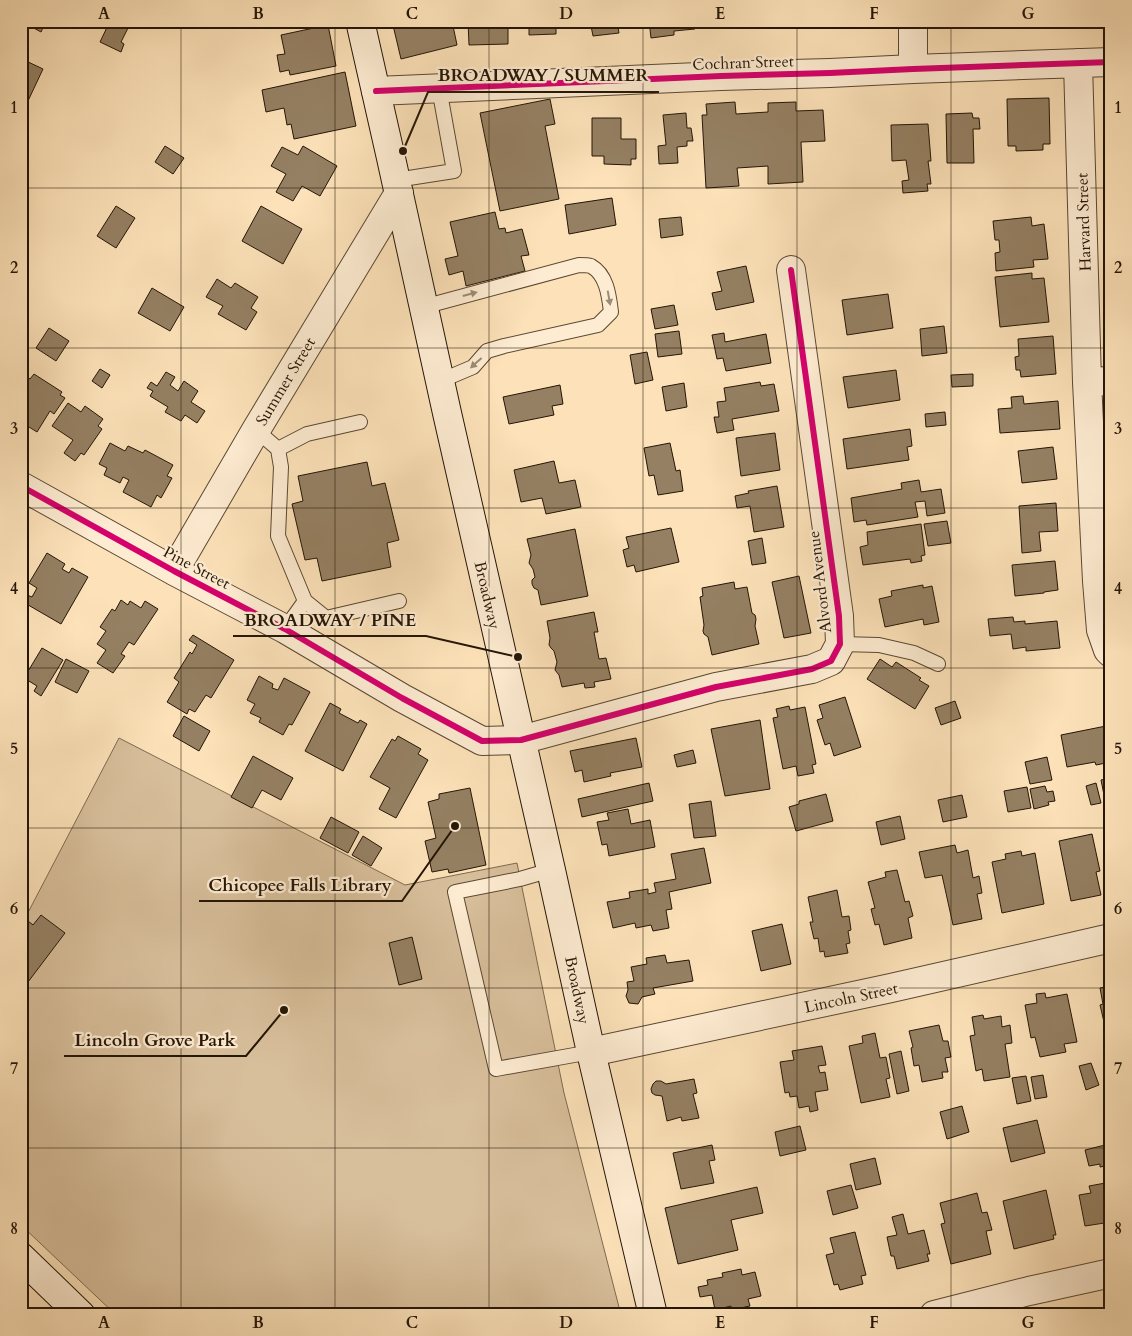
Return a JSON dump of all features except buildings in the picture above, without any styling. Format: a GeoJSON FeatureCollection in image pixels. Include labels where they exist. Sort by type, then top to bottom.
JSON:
{"type":"FeatureCollection","features":[{"type":"Feature","properties":{"kind":"street","name":"Broadway"},"geometry":{"type":"LineString","coordinates":[[360,21],[591,1052],[653,1315]]}},
{"type":"Feature","properties":{"kind":"street"},"geometry":{"type":"LineString","coordinates":[[912,21],[913,69]]}},
{"type":"Feature","properties":{"kind":"street","name":"Cochran Street"},"geometry":{"type":"LineString","coordinates":[[376,91],[1111,62]]}},
{"type":"Feature","properties":{"kind":"street","name":"Harvard Street"},"geometry":{"type":"LineString","coordinates":[[1078,63],[1099,381],[1096,581],[1101,630],[1108,650],[1111,653]]}},
{"type":"Feature","properties":{"kind":"street","name":"Summer Street"},"geometry":{"type":"LineString","coordinates":[[174,571],[397,187]]}},
{"type":"Feature","properties":{"kind":"street","name":"Alvord Avenue"},"geometry":{"type":"LineString","coordinates":[[521,740],[716,687],[812,669],[832,661],[840,644],[839,616],[791,270]]}},
{"type":"Feature","properties":{"kind":"street","name":"Pine Street"},"geometry":{"type":"LineString","coordinates":[[21,486],[174,571],[285,629],[402,698],[482,741],[521,740]]}},
{"type":"Feature","properties":{"kind":"street","name":"Lincoln Street"},"geometry":{"type":"LineString","coordinates":[[591,1052],[891,988],[1111,938]]}},
{"type":"Feature","properties":{"kind":"street"},"geometry":{"type":"LineString","coordinates":[[21,1257],[81,1315]]}},
{"type":"Feature","properties":{"kind":"street"},"geometry":{"type":"LineString","coordinates":[[934,1315],[1111,1273]]}},
{"type":"Feature","properties":{"kind":"lane"},"geometry":{"type":"LineString","coordinates":[[397,187],[454,171],[439,88]]}},
{"type":"Feature","properties":{"kind":"lane"},"geometry":{"type":"LineString","coordinates":[[423,306],[579,265],[590,266],[602,276],[609,294],[611,312],[598,325],[487,351],[472,367],[440,381]]}},
{"type":"Feature","properties":{"kind":"lane"},"geometry":{"type":"LineString","coordinates":[[278,449],[307,434],[360,422]]}},
{"type":"Feature","properties":{"kind":"lane"},"geometry":{"type":"LineString","coordinates":[[256,430],[278,449],[281,467],[278,536],[304,601],[326,618],[399,601]]}},
{"type":"Feature","properties":{"kind":"lane"},"geometry":{"type":"LineString","coordinates":[[285,629],[304,601]]}},
{"type":"Feature","properties":{"kind":"lane"},"geometry":{"type":"LineString","coordinates":[[840,644],[879,646],[914,652],[938,664]]}},
{"type":"Feature","properties":{"kind":"lane"},"geometry":{"type":"LineString","coordinates":[[551,870],[455,892],[496,1069],[591,1052]]}},
{"type":"Feature","properties":{"kind":"shaded area"},"geometry":{"type":"Polygon","coordinates":[[[119,738],[405,885],[517,863],[564,1093],[621,1315],[116,1315],[21,1225],[21,926],[119,738]]]}},
{"type":"Feature","properties":{"kind":"cycle path"},"geometry":{"type":"LineString","coordinates":[[376,91],[1111,62]]}},
{"type":"Feature","properties":{"kind":"cycle path"},"geometry":{"type":"LineString","coordinates":[[21,486],[174,571],[285,629],[402,698],[482,741],[521,740],[716,687],[812,669],[831,661],[840,644],[839,616],[791,270]]}},
{"type":"Feature","properties":{"kind":"place","name":"BROADWAY / SUMMER"},"geometry":{"type":"Point","coordinates":[403,151]}},
{"type":"Feature","properties":{"kind":"place","name":"BROADWAY / PINE"},"geometry":{"type":"Point","coordinates":[518,657]}},
{"type":"Feature","properties":{"kind":"place","name":"Chicopee Falls Library"},"geometry":{"type":"Point","coordinates":[455,826]}},
{"type":"Feature","properties":{"kind":"place","name":"Lincoln Grove Park"},"geometry":{"type":"Point","coordinates":[284,1010]}}]}
